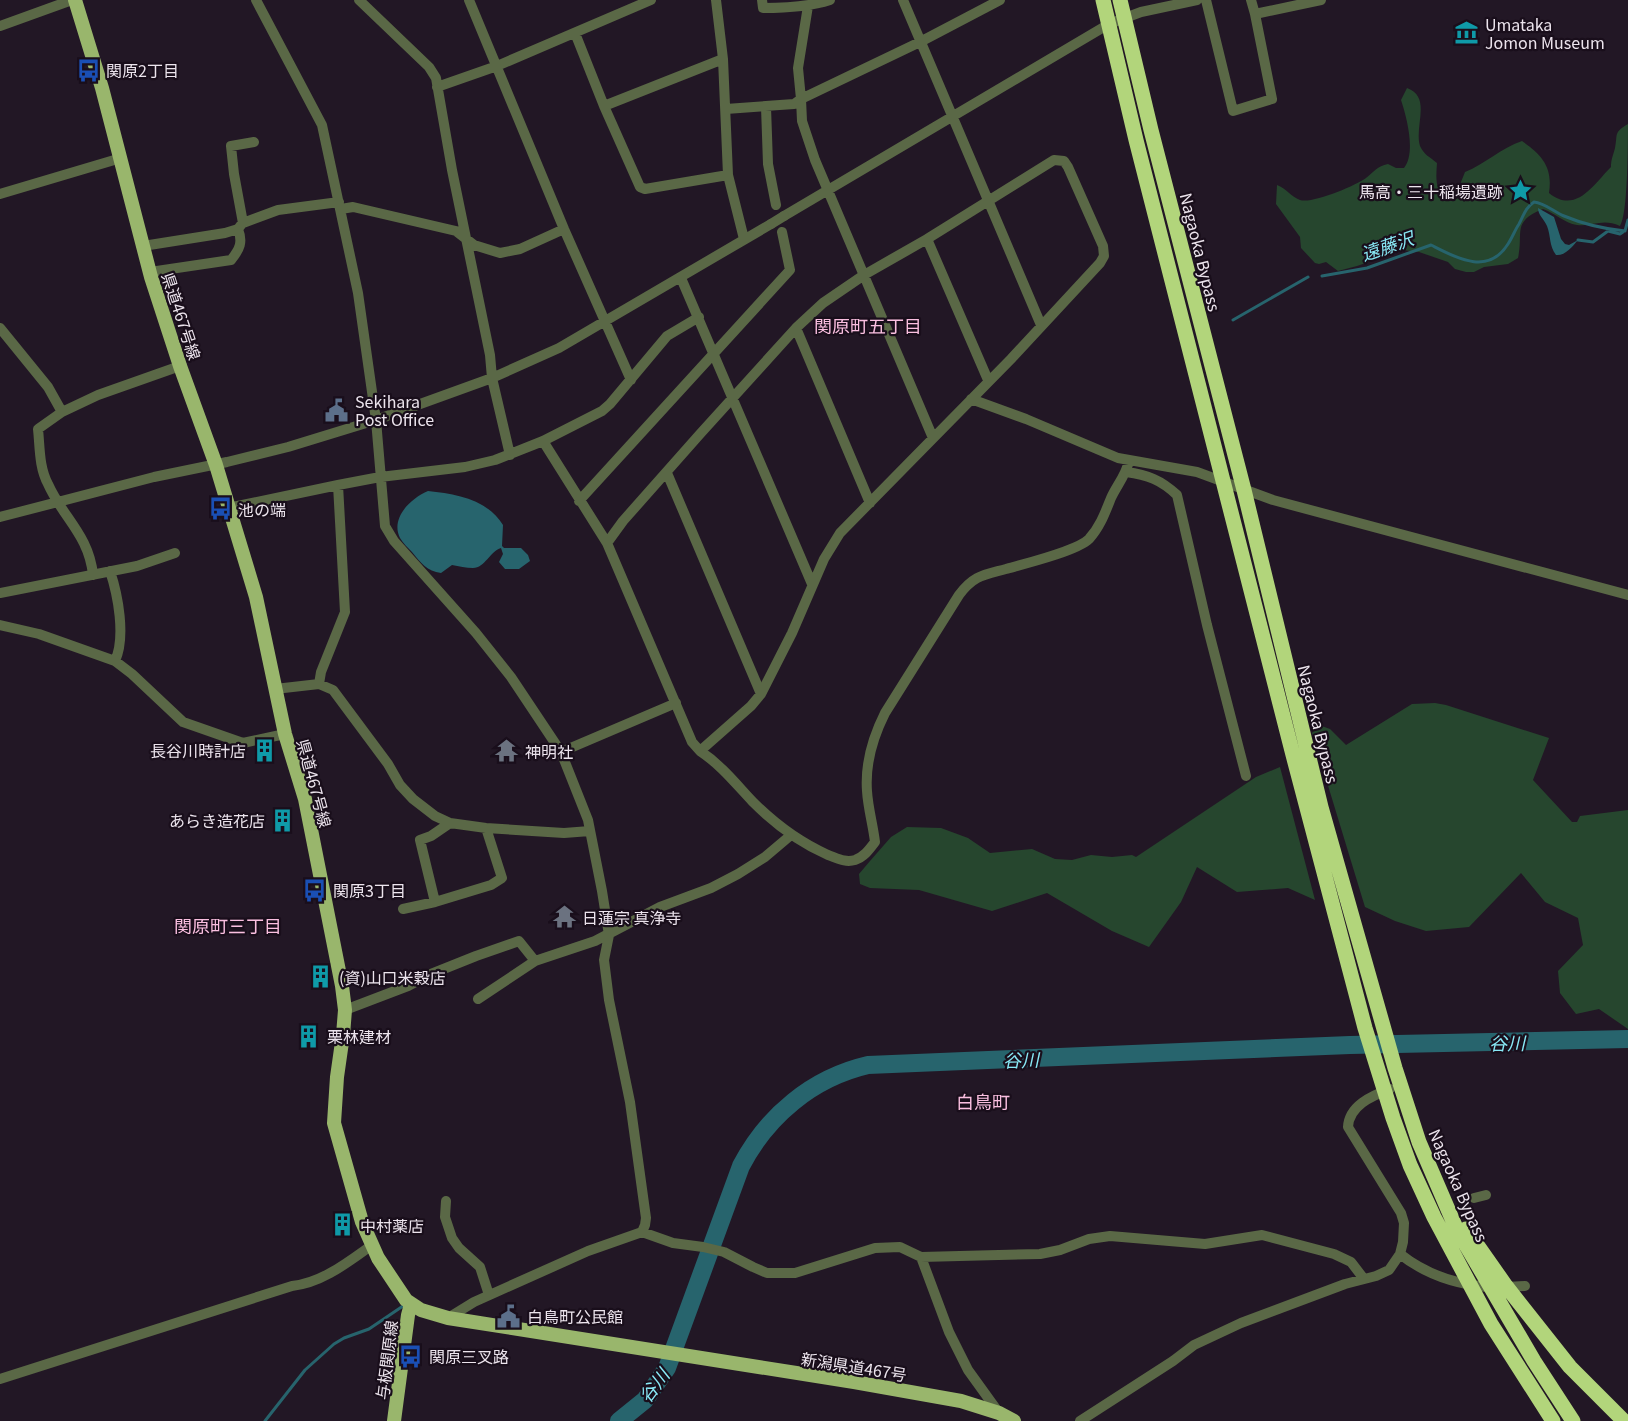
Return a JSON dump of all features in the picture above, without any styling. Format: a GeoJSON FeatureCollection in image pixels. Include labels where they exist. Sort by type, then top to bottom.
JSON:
{"type":"FeatureCollection","features":[{"type":"Feature","properties":{"kind":"highway","name":"Nagaoka Bypass"},"geometry":{"type":"LineString","coordinates":[[1103,0],[1136,140],[1293,754],[1378,1072],[1387,1090],[1410,1166],[1434,1217],[1491,1324],[1553,1421]]}},
{"type":"Feature","properties":{"kind":"highway","name":"Nagaoka Bypass"},"geometry":{"type":"LineString","coordinates":[[1120,0],[1151,130],[1244,490],[1321,807],[1395,1068],[1419,1142],[1456,1228],[1534,1361],[1573,1421]]}},
{"type":"Feature","properties":{"kind":"highway"},"geometry":{"type":"LineString","coordinates":[[1419,1142],[1464,1225],[1506,1286],[1570,1367],[1624,1421]]}},
{"type":"Feature","properties":{"kind":"highway"},"geometry":{"type":"LineString","coordinates":[[1491,1324],[1508,1360],[1546,1421]]}},
{"type":"Feature","properties":{"kind":"main road","name":"県道467号線"},"geometry":{"type":"LineString","coordinates":[[74,0],[95,62],[150,272],[180,366],[216,465],[256,597],[285,734],[305,800],[345,1010],[334,1123],[362,1222],[389,1275],[411,1304]]}},
{"type":"Feature","properties":{"kind":"main road"},"geometry":{"type":"LineString","coordinates":[[411,1304],[448,1318]]}},
{"type":"Feature","properties":{"kind":"main road","name":"与板関原線"},"geometry":{"type":"LineString","coordinates":[[394,1421],[411,1304]]}},
{"type":"Feature","properties":{"kind":"main road","name":"新潟県道467号"},"geometry":{"type":"LineString","coordinates":[[448,1318],[962,1401],[999,1413],[1014,1421]]}},
{"type":"Feature","properties":{"kind":"street"},"geometry":{"type":"LineString","coordinates":[[0,26],[74,0]]}},
{"type":"Feature","properties":{"kind":"street"},"geometry":{"type":"LineString","coordinates":[[256,0],[322,125],[366,336],[385,526],[390,535],[476,633],[510,677],[561,752],[588,820],[609,934],[604,960],[609,1000],[630,1102],[646,1218],[642,1232]]}},
{"type":"Feature","properties":{"kind":"street"},"geometry":{"type":"LineString","coordinates":[[359,0],[429,67],[436,78],[490,356],[492,378],[510,455]]}},
{"type":"Feature","properties":{"kind":"street"},"geometry":{"type":"LineString","coordinates":[[469,0],[564,229],[631,380]]}},
{"type":"Feature","properties":{"kind":"street"},"geometry":{"type":"LineString","coordinates":[[437,87],[497,66],[651,0]]}},
{"type":"Feature","properties":{"kind":"street"},"geometry":{"type":"LineString","coordinates":[[716,0],[723,59],[728,175],[744,239]]}},
{"type":"Feature","properties":{"kind":"street"},"geometry":{"type":"LineString","coordinates":[[762,0],[763,8],[808,6],[830,0]]}},
{"type":"Feature","properties":{"kind":"street"},"geometry":{"type":"LineString","coordinates":[[903,0],[1041,325]]}},
{"type":"Feature","properties":{"kind":"street"},"geometry":{"type":"LineString","coordinates":[[726,109],[794,104],[1000,0]]}},
{"type":"Feature","properties":{"kind":"street"},"geometry":{"type":"LineString","coordinates":[[0,517],[154,477],[216,465],[288,447],[376,420],[492,378],[550,353],[681,278],[1109,24],[1125,17],[1197,0]]}},
{"type":"Feature","properties":{"kind":"street"},"geometry":{"type":"LineString","coordinates":[[1206,0],[1233,111],[1272,99],[1251,0]]}},
{"type":"Feature","properties":{"kind":"street"},"geometry":{"type":"LineString","coordinates":[[1255,14],[1321,0]]}},
{"type":"Feature","properties":{"kind":"street"},"geometry":{"type":"LineString","coordinates":[[808,6],[798,68],[802,121],[807,140],[933,438]]}},
{"type":"Feature","properties":{"kind":"street"},"geometry":{"type":"LineString","coordinates":[[575,33],[640,187],[645,189],[728,175]]}},
{"type":"Feature","properties":{"kind":"street"},"geometry":{"type":"LineString","coordinates":[[604,106],[723,59]]}},
{"type":"Feature","properties":{"kind":"street"},"geometry":{"type":"LineString","coordinates":[[766,107],[768,164],[776,205]]}},
{"type":"Feature","properties":{"kind":"street"},"geometry":{"type":"LineString","coordinates":[[150,272],[231,260],[240,249],[241,226],[231,146],[254,142]]}},
{"type":"Feature","properties":{"kind":"street"},"geometry":{"type":"LineString","coordinates":[[0,194],[121,158]]}},
{"type":"Feature","properties":{"kind":"street"},"geometry":{"type":"LineString","coordinates":[[607,543],[623,521],[733,398],[796,328],[823,303],[864,275],[927,239],[1048,163],[1054,160],[1064,161],[1103,246],[1104,256],[1100,263],[840,533],[812,584],[792,633],[761,694],[751,706],[700,752]]}},
{"type":"Feature","properties":{"kind":"street"},"geometry":{"type":"LineString","coordinates":[[143,246],[196,238],[241,226],[278,210],[340,206],[395,216],[456,231],[484,249],[500,253],[509,252],[564,229]]}},
{"type":"Feature","properties":{"kind":"street"},"geometry":{"type":"LineString","coordinates":[[579,501],[790,270],[782,232]]}},
{"type":"Feature","properties":{"kind":"street"},"geometry":{"type":"LineString","coordinates":[[927,239],[988,380]]}},
{"type":"Feature","properties":{"kind":"street"},"geometry":{"type":"LineString","coordinates":[[681,278],[812,584]]}},
{"type":"Feature","properties":{"kind":"street"},"geometry":{"type":"LineString","coordinates":[[228,508],[338,484],[465,467],[510,455],[602,411],[667,336],[699,317]]}},
{"type":"Feature","properties":{"kind":"street"},"geometry":{"type":"LineString","coordinates":[[0,328],[48,387],[62,412]]}},
{"type":"Feature","properties":{"kind":"street"},"geometry":{"type":"LineString","coordinates":[[796,328],[870,503]]}},
{"type":"Feature","properties":{"kind":"street"},"geometry":{"type":"LineString","coordinates":[[93,575],[92,560],[80,533],[48,484],[40,463],[38,429],[62,412],[98,395],[180,366]]}},
{"type":"Feature","properties":{"kind":"street"},"geometry":{"type":"LineString","coordinates":[[971,399],[1063,434],[1164,482],[1177,495],[1207,625],[1246,776]]}},
{"type":"Feature","properties":{"kind":"street"},"geometry":{"type":"LineString","coordinates":[[543,441],[607,543],[692,742],[700,752],[715,761],[755,804],[791,835],[804,844],[846,861],[856,860],[866,854],[875,842],[867,792],[867,777],[875,733],[885,713],[966,585],[980,575],[1064,552],[1087,541],[1099,526],[1128,466]]}},
{"type":"Feature","properties":{"kind":"street"},"geometry":{"type":"LineString","coordinates":[[1128,466],[1197,472],[1244,490],[1628,594]]}},
{"type":"Feature","properties":{"kind":"street"},"geometry":{"type":"LineString","coordinates":[[667,473],[761,694]]}},
{"type":"Feature","properties":{"kind":"street"},"geometry":{"type":"LineString","coordinates":[[319,684],[321,672],[345,612],[338,484]]}},
{"type":"Feature","properties":{"kind":"street"},"geometry":{"type":"LineString","coordinates":[[0,593],[136,566],[175,553]]}},
{"type":"Feature","properties":{"kind":"street"},"geometry":{"type":"LineString","coordinates":[[110,571],[118,595],[119,644],[115,661]]}},
{"type":"Feature","properties":{"kind":"street"},"geometry":{"type":"LineString","coordinates":[[0,625],[39,634],[115,661],[183,722],[192,726],[243,743],[285,734]]}},
{"type":"Feature","properties":{"kind":"street"},"geometry":{"type":"LineString","coordinates":[[275,689],[319,684],[333,690],[388,764],[400,785],[413,799],[435,816],[450,823],[486,828],[564,833],[590,831]]}},
{"type":"Feature","properties":{"kind":"street"},"geometry":{"type":"LineString","coordinates":[[561,752],[676,703]]}},
{"type":"Feature","properties":{"kind":"street"},"geometry":{"type":"LineString","coordinates":[[435,902],[420,840],[431,836],[450,823]]}},
{"type":"Feature","properties":{"kind":"street"},"geometry":{"type":"LineString","coordinates":[[403,909],[491,885],[501,878],[486,828]]}},
{"type":"Feature","properties":{"kind":"street"},"geometry":{"type":"LineString","coordinates":[[478,999],[535,961],[595,941],[660,907],[711,888],[738,874],[765,857],[791,835]]}},
{"type":"Feature","properties":{"kind":"street"},"geometry":{"type":"LineString","coordinates":[[345,1010],[408,986],[476,956],[519,941],[535,961]]}},
{"type":"Feature","properties":{"kind":"street"},"geometry":{"type":"LineString","coordinates":[[1080,1421],[1194,1345],[1241,1323],[1389,1270],[1400,1254],[1404,1236],[1401,1213],[1348,1127],[1349,1115],[1355,1108],[1387,1090]]}},
{"type":"Feature","properties":{"kind":"street"},"geometry":{"type":"LineString","coordinates":[[1474,1198],[1486,1195]]}},
{"type":"Feature","properties":{"kind":"street"},"geometry":{"type":"LineString","coordinates":[[446,1201],[445,1216],[452,1238],[459,1248],[480,1267],[489,1295]]}},
{"type":"Feature","properties":{"kind":"street"},"geometry":{"type":"LineString","coordinates":[[448,1318],[489,1295],[588,1251],[642,1232],[673,1243],[703,1246],[724,1252],[767,1273],[783,1274],[795,1273],[875,1248],[900,1247],[921,1257],[1040,1254],[1060,1250],[1089,1239],[1110,1236],[1205,1244],[1262,1235],[1334,1254],[1351,1262],[1364,1279]]}},
{"type":"Feature","properties":{"kind":"street"},"geometry":{"type":"LineString","coordinates":[[0,1379],[292,1286],[304,1285],[328,1275],[372,1245]]}},
{"type":"Feature","properties":{"kind":"street"},"geometry":{"type":"LineString","coordinates":[[1400,1254],[1417,1268],[1451,1281],[1490,1288],[1525,1286]]}},
{"type":"Feature","properties":{"kind":"street"},"geometry":{"type":"LineString","coordinates":[[921,1257],[949,1332],[968,1370],[999,1413]]}},
{"type":"Feature","properties":{"kind":"green space"},"geometry":{"type":"Polygon","coordinates":[[[1407,88],[1419,98],[1421,105],[1420,146],[1425,154],[1437,163],[1437,185],[1445,198],[1451,201],[1459,198],[1465,172],[1522,141],[1544,162],[1549,176],[1549,193],[1568,201],[1576,199],[1584,195],[1611,167],[1617,134],[1628,124],[1625,208],[1620,226],[1608,223],[1577,225],[1543,209],[1526,218],[1523,223],[1518,258],[1508,264],[1484,267],[1474,272],[1455,269],[1448,262],[1419,252],[1403,250],[1338,271],[1326,262],[1315,263],[1301,248],[1300,237],[1276,204],[1277,185],[1297,199],[1306,201],[1333,194],[1353,185],[1384,165],[1404,168],[1408,162],[1410,145],[1408,125],[1401,100],[1407,88]]]}},
{"type":"Feature","properties":{"kind":"green space"},"geometry":{"type":"Polygon","coordinates":[[[1435,703],[1549,738],[1533,780],[1572,822],[1577,822],[1580,816],[1628,810],[1628,1029],[1599,1009],[1576,1014],[1560,993],[1558,971],[1583,945],[1578,918],[1545,902],[1521,873],[1469,927],[1426,931],[1395,921],[1365,907],[1312,733],[1319,725],[1330,729],[1346,745],[1412,704],[1435,703]]]}},
{"type":"Feature","properties":{"kind":"green space"},"geometry":{"type":"Polygon","coordinates":[[[1280,767],[1315,900],[1288,888],[1237,892],[1197,867],[1181,902],[1149,947],[1112,931],[1047,893],[992,911],[919,890],[870,888],[860,884],[859,874],[891,837],[907,827],[941,828],[968,838],[990,853],[1032,849],[1055,859],[1072,860],[1091,855],[1112,857],[1132,855],[1136,857],[1256,777],[1280,767]]]}},
{"type":"Feature","properties":{"kind":"water"},"geometry":{"type":"Polygon","coordinates":[[[1538,208],[1554,217],[1561,239],[1565,244],[1569,245],[1578,240],[1565,253],[1556,255],[1554,252],[1547,226],[1538,208]]]}},
{"type":"Feature","properties":{"kind":"water"},"geometry":{"type":"Polygon","coordinates":[[[428,491],[470,499],[488,509],[503,525],[502,546],[521,548],[530,561],[519,569],[505,569],[499,562],[503,554],[501,548],[477,567],[452,565],[441,573],[428,568],[400,538],[398,523],[409,504],[428,491]]]}},
{"type":"Feature","properties":{"kind":"waterway","name":"遠藤沢"},"geometry":{"type":"LineString","coordinates":[[1322,276],[1367,268],[1431,245],[1462,259],[1482,262],[1491,259],[1500,254],[1508,244],[1527,209],[1534,202],[1586,224],[1625,231],[1628,220]]}},
{"type":"Feature","properties":{"kind":"waterway"},"geometry":{"type":"LineString","coordinates":[[1578,240],[1593,242],[1608,231],[1620,234],[1623,232]]}},
{"type":"Feature","properties":{"kind":"waterway","name":"遠藤沢"},"geometry":{"type":"LineString","coordinates":[[1233,320],[1308,277]]}},
{"type":"Feature","properties":{"kind":"waterway","name":"谷川"},"geometry":{"type":"LineString","coordinates":[[619,1421],[645,1400],[667,1368],[741,1166],[752,1148],[778,1115],[793,1102],[810,1089],[848,1071],[868,1065],[1350,1045],[1628,1039]]}},
{"type":"Feature","properties":{"kind":"waterway"},"geometry":{"type":"LineString","coordinates":[[265,1421],[305,1370],[334,1344],[369,1329],[403,1306]]}},
{"type":"Feature","properties":{"kind":"place","name":"Umataka Jomon Museum"},"geometry":{"type":"Point","coordinates":[1467,33]}},
{"type":"Feature","properties":{"kind":"place","name":"関原2丁目"},"geometry":{"type":"Point","coordinates":[88,70]}},
{"type":"Feature","properties":{"kind":"place","name":"馬高・三十稲場遺跡"},"geometry":{"type":"Point","coordinates":[1521,191]}},
{"type":"Feature","properties":{"kind":"place","name":"Sekihara Post Office"},"geometry":{"type":"Point","coordinates":[337,410]}},
{"type":"Feature","properties":{"kind":"place","name":"池の端"},"geometry":{"type":"Point","coordinates":[220,509]}},
{"type":"Feature","properties":{"kind":"place","name":"長谷川時計店"},"geometry":{"type":"Point","coordinates":[264,750]}},
{"type":"Feature","properties":{"kind":"place","name":"神明社"},"geometry":{"type":"Point","coordinates":[507,751]}},
{"type":"Feature","properties":{"kind":"place","name":"あらき造花店"},"geometry":{"type":"Point","coordinates":[283,820]}},
{"type":"Feature","properties":{"kind":"place","name":"関原3丁目"},"geometry":{"type":"Point","coordinates":[315,890]}},
{"type":"Feature","properties":{"kind":"place","name":"日蓮宗 真浄寺"},"geometry":{"type":"Point","coordinates":[564,917]}},
{"type":"Feature","properties":{"kind":"place","name":"(資)山口米穀店"},"geometry":{"type":"Point","coordinates":[321,977]}},
{"type":"Feature","properties":{"kind":"place","name":"栗林建材"},"geometry":{"type":"Point","coordinates":[309,1036]}},
{"type":"Feature","properties":{"kind":"place","name":"中村薬店"},"geometry":{"type":"Point","coordinates":[342,1225]}},
{"type":"Feature","properties":{"kind":"place","name":"白鳥町公民館"},"geometry":{"type":"Point","coordinates":[509,1316]}},
{"type":"Feature","properties":{"kind":"place","name":"関原三叉路"},"geometry":{"type":"Point","coordinates":[411,1356]}},
{"type":"Feature","properties":{"kind":"district","name":"関原町五丁目"},"geometry":{"type":"Point","coordinates":[868,325]}},
{"type":"Feature","properties":{"kind":"district","name":"関原町三丁目"},"geometry":{"type":"Point","coordinates":[228,925]}},
{"type":"Feature","properties":{"kind":"district","name":"白鳥町"},"geometry":{"type":"Point","coordinates":[983,1101]}}]}
